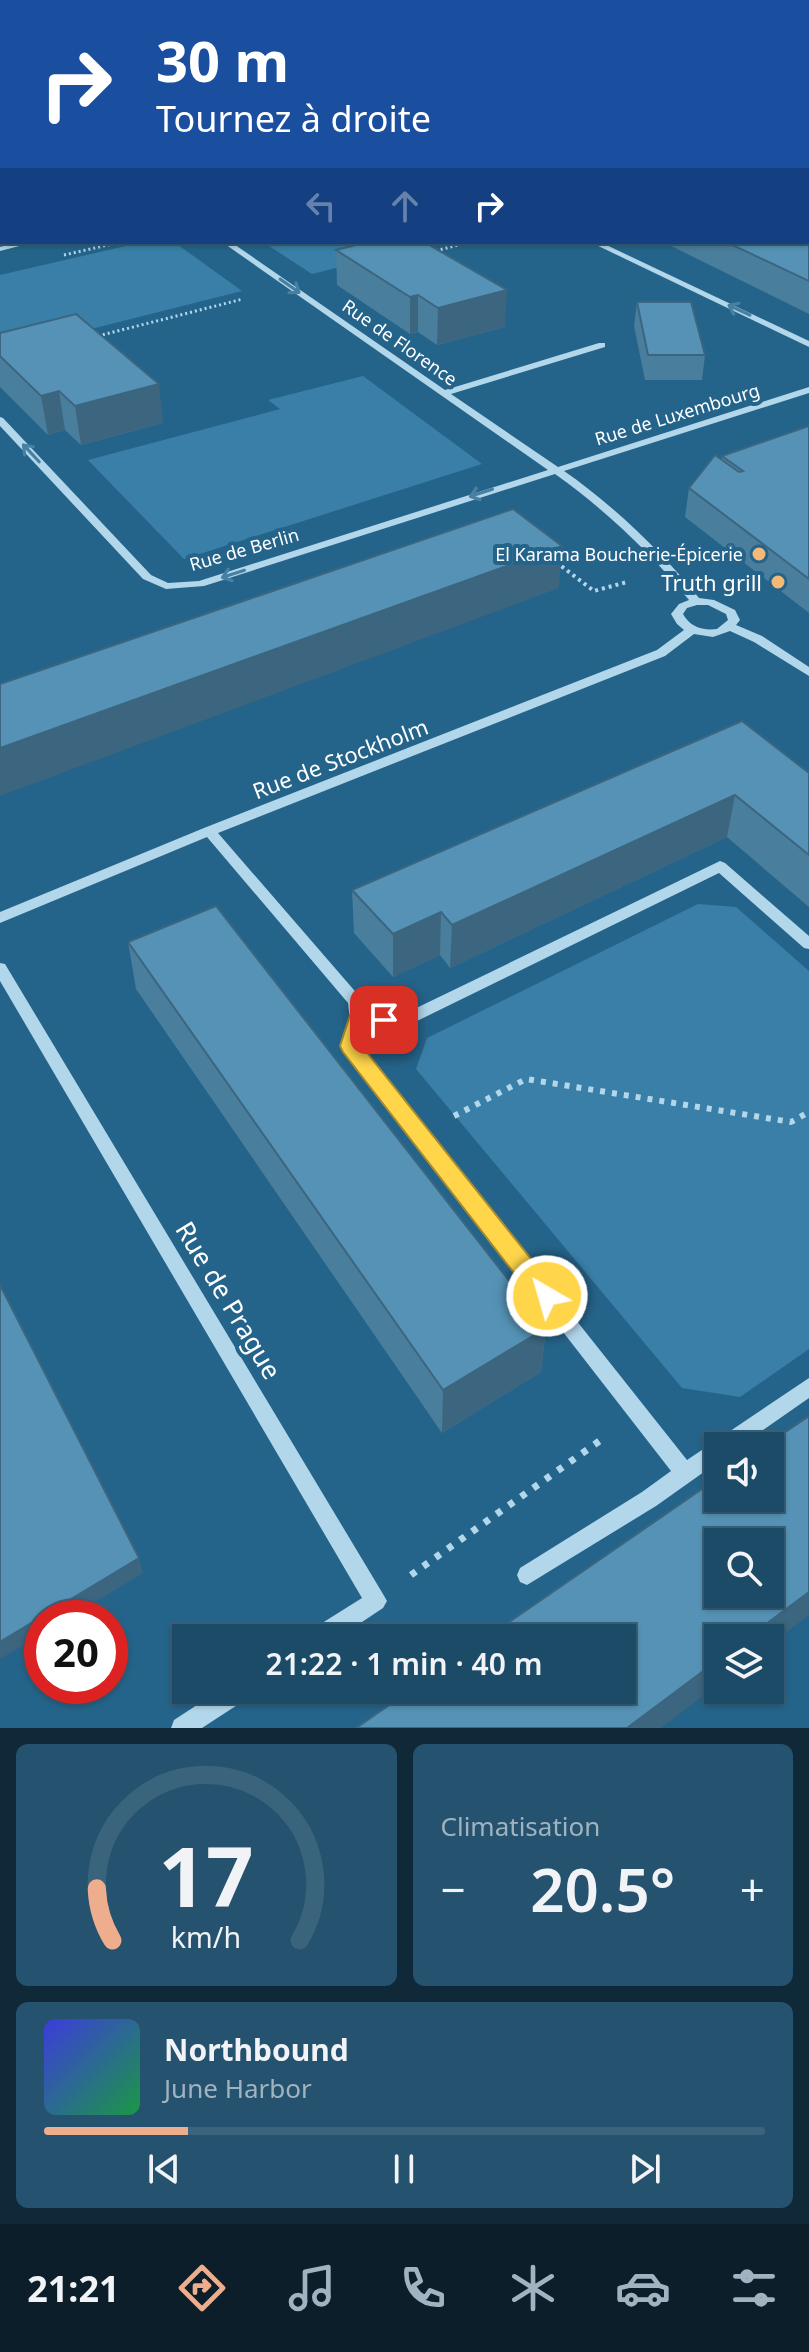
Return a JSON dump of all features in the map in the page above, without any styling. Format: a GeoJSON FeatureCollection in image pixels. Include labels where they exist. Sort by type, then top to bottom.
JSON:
{"type":"FeatureCollection","features":[{"type":"Feature","properties":{"kind":"street"},"geometry":{"type":"LineString","coordinates":[[0,249],[22,244]]}},
{"type":"Feature","properties":{"kind":"street","name":"Rue de Florence"},"geometry":{"type":"LineString","coordinates":[[229,244],[580,487],[670,569],[696,601]]}},
{"type":"Feature","properties":{"kind":"street"},"geometry":{"type":"LineString","coordinates":[[598,244],[809,344]]}},
{"type":"Feature","properties":{"kind":"street"},"geometry":{"type":"LineString","coordinates":[[444,393],[602,345]]}},
{"type":"Feature","properties":{"kind":"street","name":"Rue de Luxembourg"},"geometry":{"type":"LineString","coordinates":[[555,469],[809,390]]}},
{"type":"Feature","properties":{"kind":"street","name":"Rue de Berlin"},"geometry":{"type":"LineString","coordinates":[[0,420],[147,577],[166,586],[200,584],[555,469]]}},
{"type":"Feature","properties":{"kind":"street"},"geometry":{"type":"LineString","coordinates":[[696,601],[710,602],[731,612],[734,620],[730,627],[720,632],[692,630],[680,623],[677,614],[683,606],[696,601]]}},
{"type":"Feature","properties":{"kind":"street"},"geometry":{"type":"LineString","coordinates":[[730,627],[758,639],[809,672]]}},
{"type":"Feature","properties":{"kind":"street","name":"Rue de Stockholm"},"geometry":{"type":"LineString","coordinates":[[0,918],[209,831],[661,653],[692,630]]}},
{"type":"Feature","properties":{"kind":"street"},"geometry":{"type":"LineString","coordinates":[[209,831],[355,1001],[358,1021],[350,1046],[685,1473]]}},
{"type":"Feature","properties":{"kind":"street"},"geometry":{"type":"LineString","coordinates":[[358,1021],[410,1018],[720,866],[809,944]]}},
{"type":"Feature","properties":{"kind":"street","name":"Rue de Prague"},"geometry":{"type":"LineString","coordinates":[[0,968],[376,1601],[341,1624]]}},
{"type":"Feature","properties":{"kind":"street"},"geometry":{"type":"LineString","coordinates":[[744,1432],[809,1387]]}},
{"type":"Feature","properties":{"kind":"street"},"geometry":{"type":"LineString","coordinates":[[527,1575],[649,1499],[704,1460]]}},
{"type":"Feature","properties":{"kind":"street"},"geometry":{"type":"LineString","coordinates":[[182,1728],[219,1704]]}},
{"type":"Feature","properties":{"kind":"path"},"geometry":{"type":"LineString","coordinates":[[425,253],[462,244]]}},
{"type":"Feature","properties":{"kind":"path"},"geometry":{"type":"LineString","coordinates":[[91,338],[291,287]]}},
{"type":"Feature","properties":{"kind":"path"},"geometry":{"type":"LineString","coordinates":[[550,557],[594,591],[670,569]]}},
{"type":"Feature","properties":{"kind":"path"},"geometry":{"type":"LineString","coordinates":[[419,1134],[526,1079],[791,1122],[809,1112]]}},
{"type":"Feature","properties":{"kind":"path"},"geometry":{"type":"LineString","coordinates":[[445,1552],[638,1412]]}},
{"type":"Feature","properties":{"kind":"shaded area"},"geometry":{"type":"Polygon","coordinates":[[[134,244],[177,244],[242,291],[0,352],[0,275],[134,244]]]}},
{"type":"Feature","properties":{"kind":"shaded area"},"geometry":{"type":"Polygon","coordinates":[[[266,244],[430,244],[312,274],[266,244]]]}},
{"type":"Feature","properties":{"kind":"shaded area"},"geometry":{"type":"Polygon","coordinates":[[[363,376],[482,464],[184,559],[88,460],[280,409],[268,400],[363,376]]]}},
{"type":"Feature","properties":{"kind":"shaded area"},"geometry":{"type":"Polygon","coordinates":[[[698,904],[736,907],[809,971],[809,1349],[740,1397],[682,1388],[416,1069],[427,1038],[698,904]]]}},
{"type":"Feature","properties":{"kind":"building"},"geometry":{"type":"Polygon","coordinates":[[[360,244],[427,244],[507,290],[438,308],[418,295],[410,297],[336,250],[360,244]]]}},
{"type":"Feature","properties":{"kind":"building"},"geometry":{"type":"Polygon","coordinates":[[[730,244],[809,244],[809,281],[730,244]]]}},
{"type":"Feature","properties":{"kind":"building"},"geometry":{"type":"Polygon","coordinates":[[[637,302],[691,302],[705,355],[648,355],[637,302]]]}},
{"type":"Feature","properties":{"kind":"building"},"geometry":{"type":"Polygon","coordinates":[[[76,314],[159,384],[75,406],[59,391],[41,396],[0,356],[0,333],[76,314]]]}},
{"type":"Feature","properties":{"kind":"building"},"geometry":{"type":"Polygon","coordinates":[[[809,426],[809,579],[689,488],[715,455],[739,472],[743,471],[722,456],[809,426]]]}},
{"type":"Feature","properties":{"kind":"building"},"geometry":{"type":"Polygon","coordinates":[[[513,509],[562,546],[0,748],[0,684],[513,509]]]}},
{"type":"Feature","properties":{"kind":"building"},"geometry":{"type":"Polygon","coordinates":[[[742,721],[809,773],[809,855],[735,795],[452,925],[441,912],[393,934],[352,890],[742,721]]]}},
{"type":"Feature","properties":{"kind":"building"},"geometry":{"type":"Polygon","coordinates":[[[216,906],[546,1328],[443,1390],[128,942],[216,906]]]}},
{"type":"Feature","properties":{"kind":"building"},"geometry":{"type":"Polygon","coordinates":[[[0,1285],[139,1558],[70,1600],[24,1600],[24,1627],[0,1642],[0,1285]]]}},
{"type":"Feature","properties":{"kind":"building"},"geometry":{"type":"Polygon","coordinates":[[[809,1416],[809,1592],[766,1624],[704,1624],[704,1670],[627,1728],[356,1728],[391,1704],[636,1704],[636,1624],[506,1624],[704,1488],[704,1512],[784,1512],[784,1433],[809,1416]]]}},
{"type":"Feature","properties":{"kind":"place","name":"El Karama Boucherie-Épicerie"},"geometry":{"type":"Point","coordinates":[759,554]}},
{"type":"Feature","properties":{"kind":"place","name":"Truth grill"},"geometry":{"type":"Point","coordinates":[778,582]}},
{"type":"Feature","properties":{"kind":"route"},"geometry":{"type":"LineString","coordinates":[[384,1020],[358,1021],[350,1046],[547,1296]]}}]}
